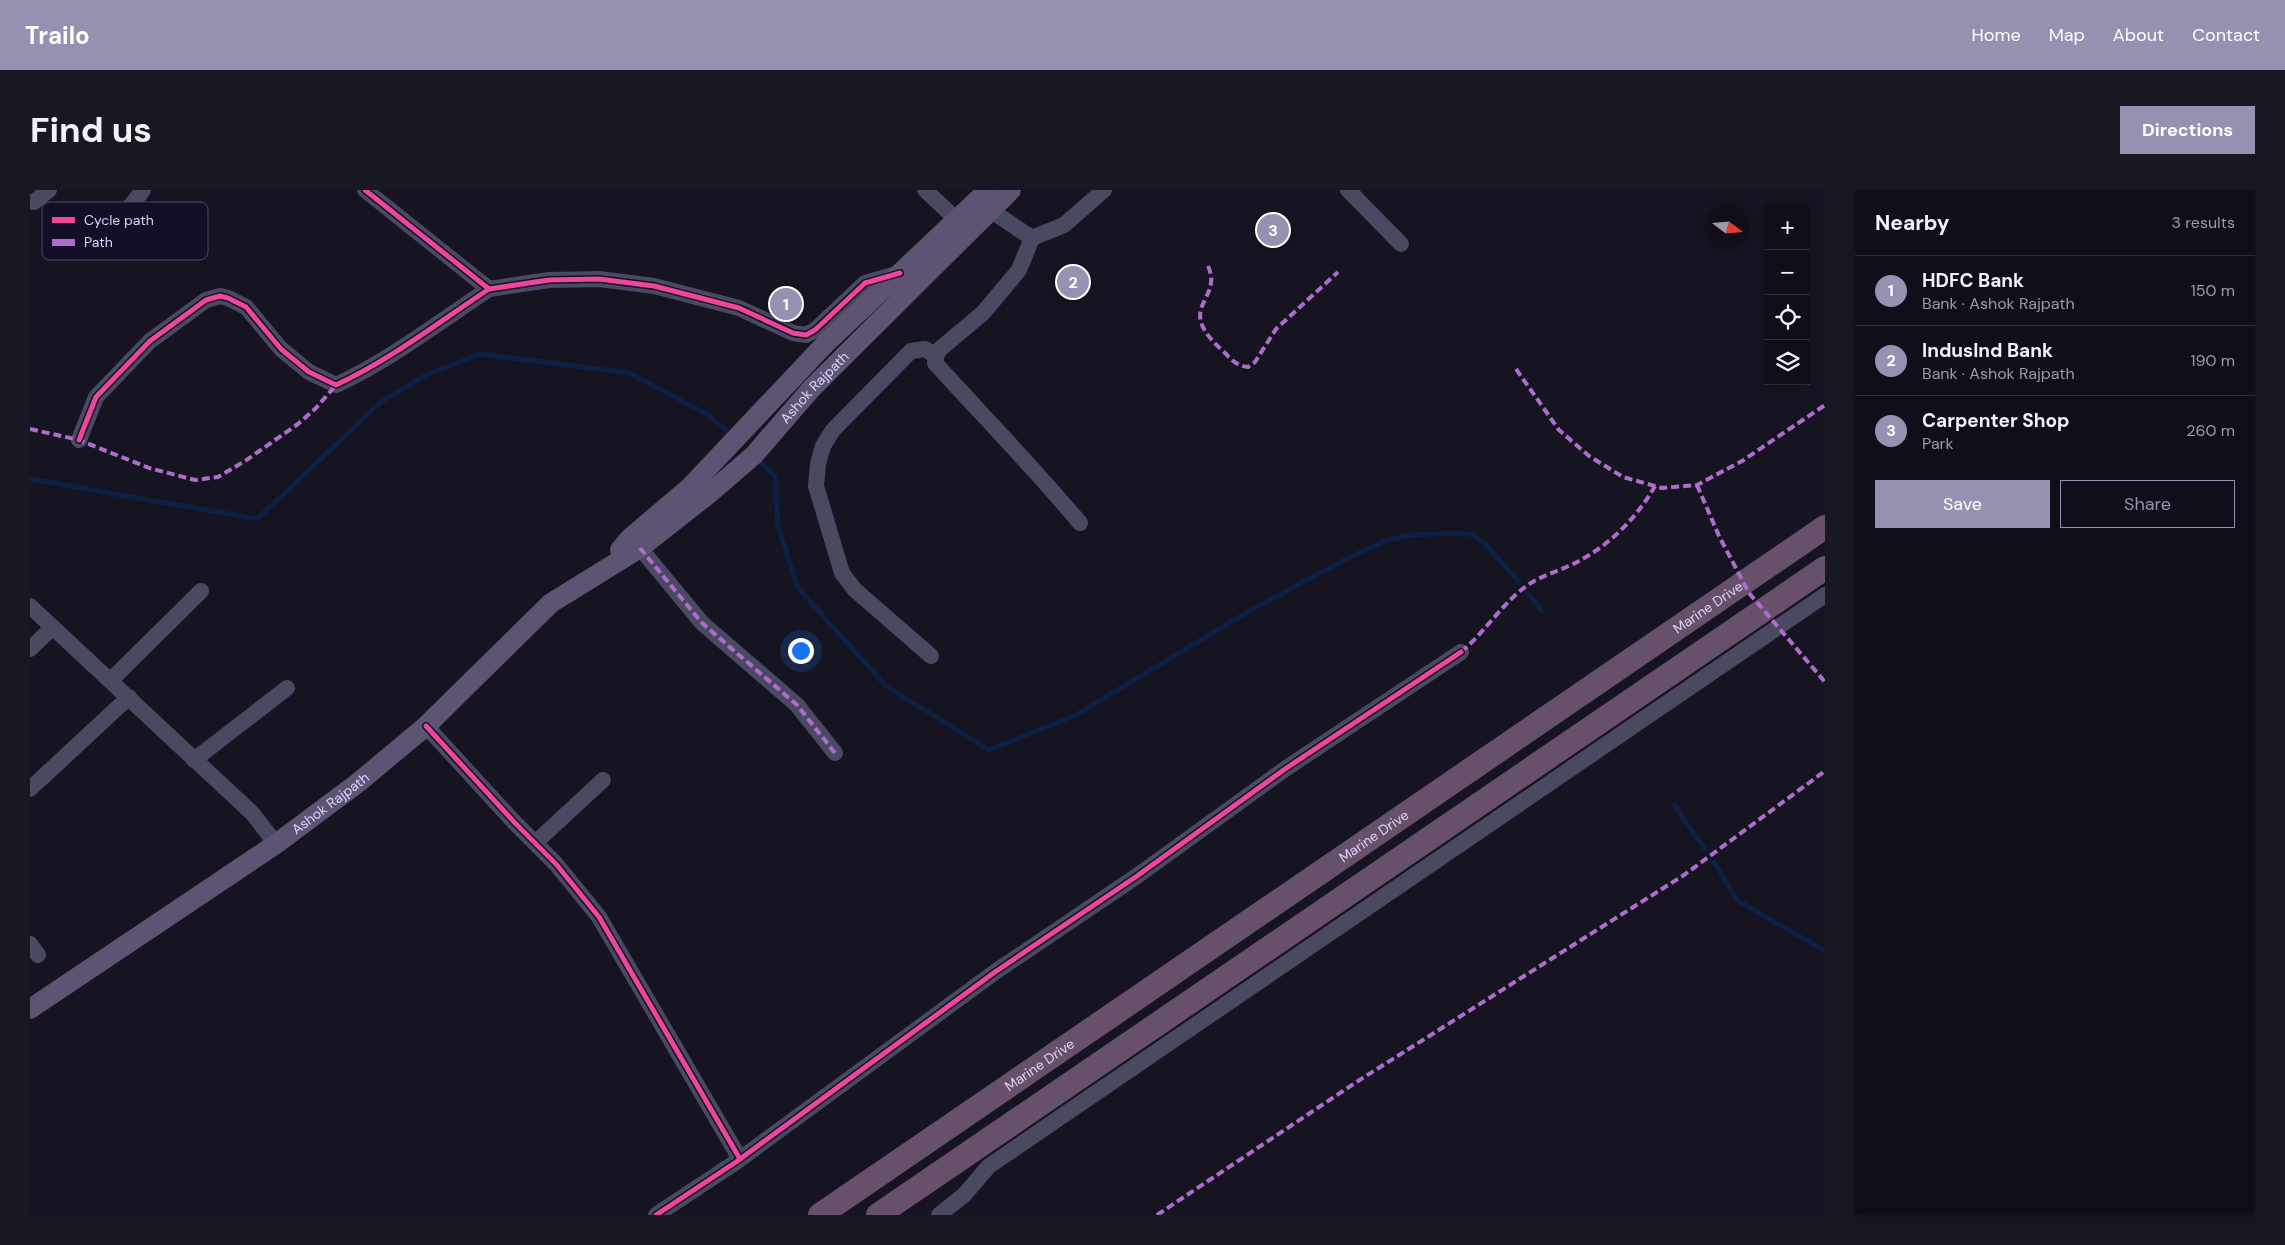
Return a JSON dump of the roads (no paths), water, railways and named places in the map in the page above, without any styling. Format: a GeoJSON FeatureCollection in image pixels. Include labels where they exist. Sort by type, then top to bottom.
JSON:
{"type":"FeatureCollection","features":[{"type":"Feature","properties":{"kind":"highway","name":"Marine Drive"},"geometry":{"type":"LineString","coordinates":[[820,1215],[1825,527]]}},
{"type":"Feature","properties":{"kind":"highway"},"geometry":{"type":"LineString","coordinates":[[878,1215],[1825,568]]}},
{"type":"Feature","properties":{"kind":"highway"},"geometry":{"type":"LineString","coordinates":[[887,1215],[912,1191]]}},
{"type":"Feature","properties":{"kind":"main road","name":"Ashok Rajpath"},"geometry":{"type":"LineString","coordinates":[[30,1009],[276,844],[359,782],[426,726],[551,604],[605,568],[640,548],[710,493],[754,455],[956,229],[985,201],[1011,190]]}},
{"type":"Feature","properties":{"kind":"main road","name":"Ashok Rajpath"},"geometry":{"type":"LineString","coordinates":[[605,568],[630,538],[690,487],[796,373],[900,273],[956,229]]}},
{"type":"Feature","properties":{"kind":"street"},"geometry":{"type":"LineString","coordinates":[[30,202],[34,202],[49,190]]}},
{"type":"Feature","properties":{"kind":"street"},"geometry":{"type":"LineString","coordinates":[[134,202],[143,190]]}},
{"type":"Feature","properties":{"kind":"street"},"geometry":{"type":"LineString","coordinates":[[365,190],[489,289]]}},
{"type":"Feature","properties":{"kind":"street"},"geometry":{"type":"LineString","coordinates":[[925,190],[956,229]]}},
{"type":"Feature","properties":{"kind":"street"},"geometry":{"type":"LineString","coordinates":[[1080,523],[1037,472],[1017,454],[936,363],[936,356],[940,349],[983,313],[1019,270],[1032,238],[1064,225],[1104,190]]}},
{"type":"Feature","properties":{"kind":"street"},"geometry":{"type":"LineString","coordinates":[[1348,190],[1401,244]]}},
{"type":"Feature","properties":{"kind":"street"},"geometry":{"type":"LineString","coordinates":[[985,201],[1032,238]]}},
{"type":"Feature","properties":{"kind":"street"},"geometry":{"type":"LineString","coordinates":[[79,440],[96,397],[150,342],[206,300],[220,296],[246,307],[281,349],[309,372],[336,385],[355,376],[395,351],[489,289],[572,278],[599,279],[654,286],[738,308],[793,333],[806,335],[815,330],[865,283],[900,273]]}},
{"type":"Feature","properties":{"kind":"street"},"geometry":{"type":"LineString","coordinates":[[931,656],[855,590],[842,573],[816,486],[818,464],[823,446],[833,430],[911,351],[925,350],[936,356]]}},
{"type":"Feature","properties":{"kind":"street"},"geometry":{"type":"LineString","coordinates":[[640,548],[702,623],[797,705],[835,753]]}},
{"type":"Feature","properties":{"kind":"street"},"geometry":{"type":"LineString","coordinates":[[111,680],[201,591]]}},
{"type":"Feature","properties":{"kind":"street"},"geometry":{"type":"LineString","coordinates":[[939,1215],[964,1195],[989,1166],[1825,595]]}},
{"type":"Feature","properties":{"kind":"street"},"geometry":{"type":"LineString","coordinates":[[30,606],[253,814],[276,844]]}},
{"type":"Feature","properties":{"kind":"street"},"geometry":{"type":"LineString","coordinates":[[30,649],[53,627]]}},
{"type":"Feature","properties":{"kind":"street"},"geometry":{"type":"LineString","coordinates":[[656,1215],[740,1159],[995,972],[1137,876],[1285,769],[1460,652]]}},
{"type":"Feature","properties":{"kind":"street"},"geometry":{"type":"LineString","coordinates":[[194,760],[287,688]]}},
{"type":"Feature","properties":{"kind":"street"},"geometry":{"type":"LineString","coordinates":[[30,789],[129,697]]}},
{"type":"Feature","properties":{"kind":"street"},"geometry":{"type":"LineString","coordinates":[[426,726],[556,864],[599,917],[740,1159]]}},
{"type":"Feature","properties":{"kind":"street"},"geometry":{"type":"LineString","coordinates":[[535,843],[603,780]]}},
{"type":"Feature","properties":{"kind":"waterway"},"geometry":{"type":"LineString","coordinates":[[30,479],[257,519],[381,402],[428,374],[480,354],[630,373],[710,416],[733,437]]}},
{"type":"Feature","properties":{"kind":"waterway"},"geometry":{"type":"LineString","coordinates":[[756,458],[775,476],[778,526],[798,588],[886,686],[989,750],[1076,715],[1251,610],[1350,557],[1388,540],[1411,535],[1460,533],[1473,535],[1486,545],[1519,582]]}},
{"type":"Feature","properties":{"kind":"waterway"},"geometry":{"type":"LineString","coordinates":[[1529,594],[1542,611]]}},
{"type":"Feature","properties":{"kind":"waterway"},"geometry":{"type":"LineString","coordinates":[[1674,805],[1704,848]]}},
{"type":"Feature","properties":{"kind":"waterway"},"geometry":{"type":"LineString","coordinates":[[1714,862],[1738,901],[1825,951]]}},
{"type":"Feature","properties":{"kind":"place","name":"Carpenter Shop"},"geometry":{"type":"Point","coordinates":[1273,230]}},
{"type":"Feature","properties":{"kind":"place","name":"IndusInd Bank"},"geometry":{"type":"Point","coordinates":[1073,282]}},
{"type":"Feature","properties":{"kind":"place","name":"HDFC Bank"},"geometry":{"type":"Point","coordinates":[786,304]}}]}
